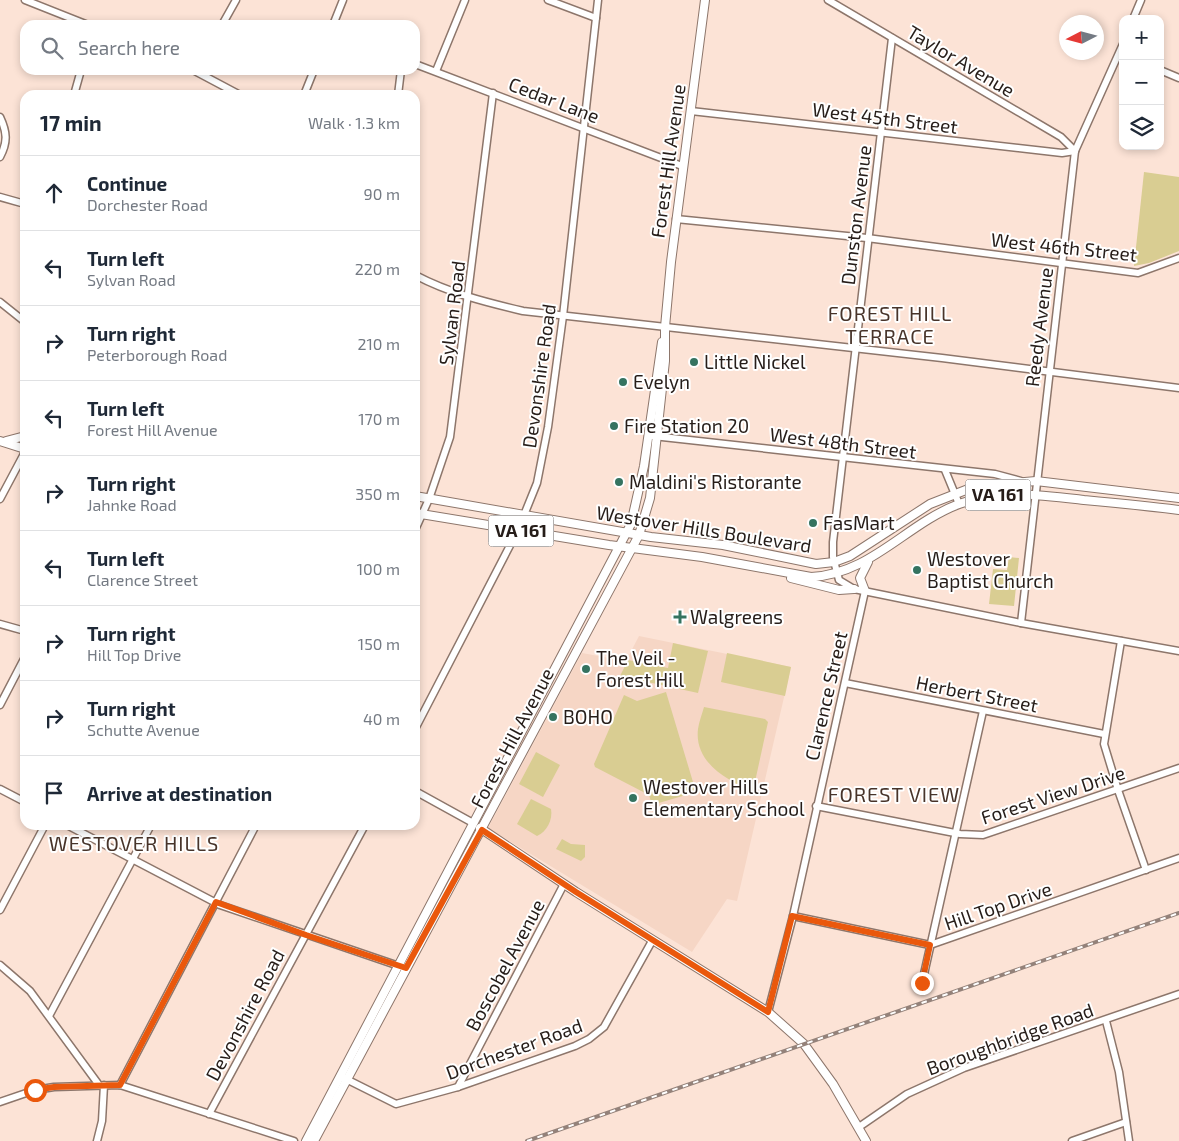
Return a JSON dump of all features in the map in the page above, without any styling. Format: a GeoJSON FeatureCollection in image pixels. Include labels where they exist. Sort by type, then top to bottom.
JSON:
{"type":"FeatureCollection","features":[{"type":"Feature","properties":{"kind":"main road","name":"Forest Hill Avenue"},"geometry":{"type":"LineString","coordinates":[[306,1141],[343,1078],[402,967],[473,823],[620,546],[638,500],[653,436],[665,361],[665,328],[682,166],[706,0]]}},
{"type":"Feature","properties":{"kind":"main road","name":"Forest Hill Avenue"},"geometry":{"type":"LineString","coordinates":[[402,967],[482,830],[639,535],[648,508],[653,436]]}},
{"type":"Feature","properties":{"kind":"main road"},"geometry":{"type":"LineString","coordinates":[[1,440],[20,437]]}},
{"type":"Feature","properties":{"kind":"main road"},"geometry":{"type":"LineString","coordinates":[[1,440],[20,448]]}},
{"type":"Feature","properties":{"kind":"main road","name":"Westover Hills Boulevard"},"geometry":{"type":"LineString","coordinates":[[420,497],[626,533],[715,544],[811,563],[834,562],[858,552],[930,504],[976,486],[1036,481],[1179,498]]}},
{"type":"Feature","properties":{"kind":"main road","name":"Westover Hills Boulevard"},"geometry":{"type":"LineString","coordinates":[[420,513],[620,546],[702,557],[780,573],[811,577],[836,574],[870,560],[938,513],[959,504],[997,495],[1035,494],[1179,510]]}},
{"type":"Feature","properties":{"kind":"main road"},"geometry":{"type":"LineString","coordinates":[[865,591],[860,578],[870,560]]}},
{"type":"Feature","properties":{"kind":"main road"},"geometry":{"type":"LineString","coordinates":[[780,573],[803,582],[840,590],[854,589]]}},
{"type":"Feature","properties":{"kind":"main road"},"geometry":{"type":"LineString","coordinates":[[473,823],[564,884],[768,1012],[804,1044],[833,1084],[866,1141]]}},
{"type":"Feature","properties":{"kind":"main road","name":"Forest Hill Avenue"},"geometry":{"type":"LineString","coordinates":[[314,1141],[343,1078]]}},
{"type":"Feature","properties":{"kind":"street"},"geometry":{"type":"LineString","coordinates":[[25,0],[75,20]]}},
{"type":"Feature","properties":{"kind":"street"},"geometry":{"type":"LineString","coordinates":[[225,20],[236,0]]}},
{"type":"Feature","properties":{"kind":"street"},"geometry":{"type":"LineString","coordinates":[[335,20],[342,0]]}},
{"type":"Feature","properties":{"kind":"street"},"geometry":{"type":"LineString","coordinates":[[436,71],[464,0]]}},
{"type":"Feature","properties":{"kind":"street"},"geometry":{"type":"LineString","coordinates":[[548,0],[596,18]]}},
{"type":"Feature","properties":{"kind":"street","name":"Devonshire Road"},"geometry":{"type":"LineString","coordinates":[[420,719],[518,530],[537,484],[563,316],[598,0]]}},
{"type":"Feature","properties":{"kind":"street","name":"Taylor Avenue"},"geometry":{"type":"LineString","coordinates":[[828,0],[1061,137],[1075,151]]}},
{"type":"Feature","properties":{"kind":"street"},"geometry":{"type":"LineString","coordinates":[[1135,15],[1141,0]]}},
{"type":"Feature","properties":{"kind":"street","name":"Dunston Avenue"},"geometry":{"type":"LineString","coordinates":[[836,574],[833,542],[856,350],[867,238],[892,38]]}},
{"type":"Feature","properties":{"kind":"street","name":"Reedy Avenue"},"geometry":{"type":"LineString","coordinates":[[1021,623],[1075,151],[1119,57]]}},
{"type":"Feature","properties":{"kind":"street","name":"Cedar Lane"},"geometry":{"type":"LineString","coordinates":[[420,66],[682,166]]}},
{"type":"Feature","properties":{"kind":"street"},"geometry":{"type":"LineString","coordinates":[[1164,72],[1179,78]]}},
{"type":"Feature","properties":{"kind":"street"},"geometry":{"type":"LineString","coordinates":[[75,90],[80,75]]}},
{"type":"Feature","properties":{"kind":"street"},"geometry":{"type":"LineString","coordinates":[[203,75],[231,90]]}},
{"type":"Feature","properties":{"kind":"street"},"geometry":{"type":"LineString","coordinates":[[306,90],[312,75]]}},
{"type":"Feature","properties":{"kind":"street"},"geometry":{"type":"LineString","coordinates":[[399,90],[400,75]]}},
{"type":"Feature","properties":{"kind":"street","name":"Sylvan Road"},"geometry":{"type":"LineString","coordinates":[[420,512],[429,499],[450,437],[494,93]]}},
{"type":"Feature","properties":{"kind":"street","name":"West 45th Street"},"geometry":{"type":"LineString","coordinates":[[691,111],[1062,153],[1075,151]]}},
{"type":"Feature","properties":{"kind":"street"},"geometry":{"type":"LineString","coordinates":[[0,117],[7,130],[5,147],[0,157]]}},
{"type":"Feature","properties":{"kind":"street"},"geometry":{"type":"LineString","coordinates":[[0,197],[20,203]]}},
{"type":"Feature","properties":{"kind":"street","name":"West 46th Street"},"geometry":{"type":"LineString","coordinates":[[676,219],[867,238],[1062,265],[1138,273],[1179,258]]}},
{"type":"Feature","properties":{"kind":"street"},"geometry":{"type":"LineString","coordinates":[[420,278],[435,286],[469,298],[523,311],[856,350],[942,358],[1179,388]]}},
{"type":"Feature","properties":{"kind":"street"},"geometry":{"type":"LineString","coordinates":[[0,302],[20,318]]}},
{"type":"Feature","properties":{"kind":"street","name":"West 48th Street"},"geometry":{"type":"LineString","coordinates":[[653,436],[945,470],[995,474],[1021,481]]}},
{"type":"Feature","properties":{"kind":"street"},"geometry":{"type":"LineString","coordinates":[[0,499],[20,460]]}},
{"type":"Feature","properties":{"kind":"street"},"geometry":{"type":"LineString","coordinates":[[945,470],[959,504]]}},
{"type":"Feature","properties":{"kind":"street"},"geometry":{"type":"LineString","coordinates":[[836,574],[841,583],[854,589],[1021,623],[1179,652]]}},
{"type":"Feature","properties":{"kind":"street","name":"Clarence Street"},"geometry":{"type":"LineString","coordinates":[[768,1012],[792,916],[865,591]]}},
{"type":"Feature","properties":{"kind":"street"},"geometry":{"type":"LineString","coordinates":[[0,624],[20,630]]}},
{"type":"Feature","properties":{"kind":"street"},"geometry":{"type":"LineString","coordinates":[[1121,641],[1104,734],[1104,744],[1146,870]]}},
{"type":"Feature","properties":{"kind":"street"},"geometry":{"type":"LineString","coordinates":[[0,705],[20,667]]}},
{"type":"Feature","properties":{"kind":"street","name":"Herbert Street"},"geometry":{"type":"LineString","coordinates":[[845,683],[1104,734]]}},
{"type":"Feature","properties":{"kind":"street"},"geometry":{"type":"LineString","coordinates":[[922,983],[983,711]]}},
{"type":"Feature","properties":{"kind":"street","name":"Forest View Drive"},"geometry":{"type":"LineString","coordinates":[[816,806],[955,833],[983,835],[1001,831],[1179,768]]}},
{"type":"Feature","properties":{"kind":"street"},"geometry":{"type":"LineString","coordinates":[[0,789],[20,799]]}},
{"type":"Feature","properties":{"kind":"street"},"geometry":{"type":"LineString","coordinates":[[420,795],[473,823]]}},
{"type":"Feature","properties":{"kind":"street"},"geometry":{"type":"LineString","coordinates":[[0,910],[42,830]]}},
{"type":"Feature","properties":{"kind":"street"},"geometry":{"type":"LineString","coordinates":[[76,830],[216,902],[402,967]]}},
{"type":"Feature","properties":{"kind":"street"},"geometry":{"type":"LineString","coordinates":[[49,1016],[148,830]]}},
{"type":"Feature","properties":{"kind":"street"},"geometry":{"type":"LineString","coordinates":[[120,1085],[253,830]]}},
{"type":"Feature","properties":{"kind":"street","name":"Devonshire Road"},"geometry":{"type":"LineString","coordinates":[[209,1114],[361,830]]}},
{"type":"Feature","properties":{"kind":"street","name":"Hill Top Drive"},"geometry":{"type":"LineString","coordinates":[[792,916],[930,945],[1179,858]]}},
{"type":"Feature","properties":{"kind":"street","name":"Boscobel Avenue"},"geometry":{"type":"LineString","coordinates":[[458,1087],[564,884]]}},
{"type":"Feature","properties":{"kind":"street","name":"Dorchester Road"},"geometry":{"type":"LineString","coordinates":[[343,1078],[396,1104],[458,1087],[575,1046],[604,1028],[652,940]]}},
{"type":"Feature","properties":{"kind":"street"},"geometry":{"type":"LineString","coordinates":[[0,965],[30,991],[101,1085],[102,1121],[98,1141]]}},
{"type":"Feature","properties":{"kind":"street","name":"Boroughbridge Road"},"geometry":{"type":"LineString","coordinates":[[859,1127],[907,1094],[964,1068],[1106,1021],[1179,994]]}},
{"type":"Feature","properties":{"kind":"street"},"geometry":{"type":"LineString","coordinates":[[1106,1021],[1119,1072],[1129,1141]]}},
{"type":"Feature","properties":{"kind":"street"},"geometry":{"type":"LineString","coordinates":[[0,1102],[35,1090],[120,1085],[294,1141]]}},
{"type":"Feature","properties":{"kind":"street"},"geometry":{"type":"LineString","coordinates":[[1072,1141],[1126,1122]]}},
{"type":"Feature","properties":{"kind":"shaded area"},"geometry":{"type":"Polygon","coordinates":[[[1144,172],[1179,177],[1179,251],[1149,263],[1134,266],[1144,172]]]}},
{"type":"Feature","properties":{"kind":"shaded area"},"geometry":{"type":"Polygon","coordinates":[[[1009,557],[1019,558],[1014,606],[989,604],[993,569],[1007,570],[1009,557]]]}},
{"type":"Feature","properties":{"kind":"shaded area","name":"Westover Hills Elementary School"},"geometry":{"type":"Polygon","coordinates":[[[639,636],[791,667],[737,901],[727,899],[692,952],[488,828],[582,653],[626,661],[639,636]]]}},
{"type":"Feature","properties":{"kind":"shaded area"},"geometry":{"type":"Polygon","coordinates":[[[673,643],[708,651],[698,693],[620,676],[628,660],[668,668],[673,643]]]}},
{"type":"Feature","properties":{"kind":"shaded area"},"geometry":{"type":"Polygon","coordinates":[[[727,653],[791,667],[785,696],[721,682],[727,653]]]}},
{"type":"Feature","properties":{"kind":"shaded area"},"geometry":{"type":"Polygon","coordinates":[[[666,692],[696,792],[652,805],[649,795],[595,767],[594,764],[624,695],[637,701],[666,692]]]}},
{"type":"Feature","properties":{"kind":"shaded area"},"geometry":{"type":"Polygon","coordinates":[[[704,707],[765,719],[768,722],[753,791],[723,776],[714,769],[701,751],[698,741],[698,729],[704,707]]]}},
{"type":"Feature","properties":{"kind":"shaded area"},"geometry":{"type":"Polygon","coordinates":[[[536,752],[560,765],[543,797],[519,784],[536,752]]]}},
{"type":"Feature","properties":{"kind":"shaded area"},"geometry":{"type":"Polygon","coordinates":[[[531,799],[551,809],[548,825],[544,832],[537,836],[517,824],[531,799]]]}},
{"type":"Feature","properties":{"kind":"shaded area"},"geometry":{"type":"Polygon","coordinates":[[[562,839],[571,844],[585,845],[585,857],[581,861],[556,849],[562,839]]]}},
{"type":"Feature","properties":{"kind":"railway"},"geometry":{"type":"LineString","coordinates":[[527,1141],[1179,913]]}},
{"type":"Feature","properties":{"kind":"place","name":"Little Nickel"},"geometry":{"type":"Point","coordinates":[694,362]}},
{"type":"Feature","properties":{"kind":"place","name":"Evelyn"},"geometry":{"type":"Point","coordinates":[623,382]}},
{"type":"Feature","properties":{"kind":"place","name":"Fire Station 20"},"geometry":{"type":"Point","coordinates":[614,426]}},
{"type":"Feature","properties":{"kind":"place","name":"Maldini's Ristorante"},"geometry":{"type":"Point","coordinates":[619,482]}},
{"type":"Feature","properties":{"kind":"place","name":"FasMart"},"geometry":{"type":"Point","coordinates":[813,523]}},
{"type":"Feature","properties":{"kind":"place","name":"Westover Baptist Church"},"geometry":{"type":"Point","coordinates":[917,570]}},
{"type":"Feature","properties":{"kind":"place","name":"Walgreens"},"geometry":{"type":"Point","coordinates":[680,617]}},
{"type":"Feature","properties":{"kind":"place","name":"The Veil - Forest Hill"},"geometry":{"type":"Point","coordinates":[586,669]}},
{"type":"Feature","properties":{"kind":"place","name":"BOHO"},"geometry":{"type":"Point","coordinates":[553,717]}},
{"type":"Feature","properties":{"kind":"place","name":"Westover Hills Elementary School"},"geometry":{"type":"Point","coordinates":[633,798]}},
{"type":"Feature","properties":{"kind":"district","name":"FOREST HILL TERRACE"},"geometry":{"type":"Point","coordinates":[890,326]}},
{"type":"Feature","properties":{"kind":"district","name":"FOREST VIEW"},"geometry":{"type":"Point","coordinates":[894,795]}},
{"type":"Feature","properties":{"kind":"district","name":"WESTOVER HILLS"},"geometry":{"type":"Point","coordinates":[134,844]}},
{"type":"Feature","properties":{"kind":"route"},"geometry":{"type":"LineString","coordinates":[[35,1090],[99,1084],[120,1085],[216,902],[306,935],[406,968],[482,830],[576,892],[768,1012],[792,916],[906,938],[930,945],[922,983]]}}]}
